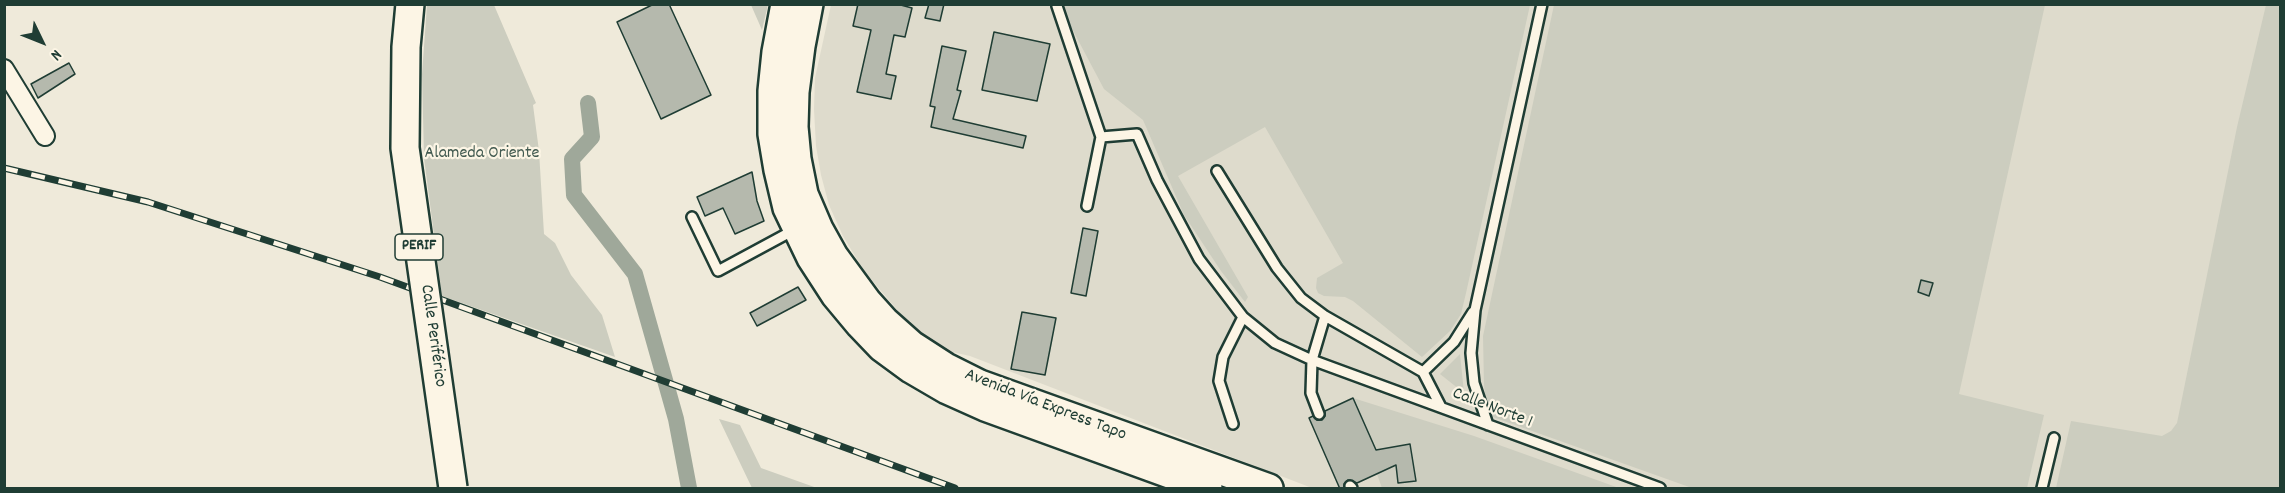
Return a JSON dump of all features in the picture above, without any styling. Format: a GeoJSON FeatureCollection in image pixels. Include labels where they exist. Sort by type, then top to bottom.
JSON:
{"type":"FeatureCollection","features":[{"type":"Feature","properties":{"kind":"main road","name":"Calle Periférico"},"geometry":{"type":"LineString","coordinates":[[410,4],[406,47],[405,148],[453,489]]}},
{"type":"Feature","properties":{"kind":"main road","name":"Avenida Vía Express Tapo"},"geometry":{"type":"LineString","coordinates":[[785,4],[774,72],[772,135],[777,170],[787,208],[811,258],[835,295],[860,326],[911,369],[947,390],[1208,489]]}},
{"type":"Feature","properties":{"kind":"main road","name":"Avenida Vía Express Tapo"},"geometry":{"type":"LineString","coordinates":[[809,4],[795,92],[794,127],[804,194],[834,256],[867,301],[885,321],[912,345],[946,367],[980,384],[1269,489]]}},
{"type":"Feature","properties":{"kind":"street"},"geometry":{"type":"LineString","coordinates":[[4,69],[45,136]]}},
{"type":"Feature","properties":{"kind":"lane"},"geometry":{"type":"LineString","coordinates":[[1488,425],[1474,383],[1471,353],[1475,310],[1542,4]]}},
{"type":"Feature","properties":{"kind":"lane"},"geometry":{"type":"LineString","coordinates":[[1057,6],[1101,138],[1086,206]]}},
{"type":"Feature","properties":{"kind":"lane","name":"Calle Norte 1"},"geometry":{"type":"LineString","coordinates":[[1101,138],[1137,134],[1157,180],[1199,259],[1243,317],[1275,343],[1312,360],[1660,489]]}},
{"type":"Feature","properties":{"kind":"lane"},"geometry":{"type":"LineString","coordinates":[[1217,171],[1277,268],[1301,298],[1325,316],[1424,372],[1441,407]]}},
{"type":"Feature","properties":{"kind":"lane"},"geometry":{"type":"LineString","coordinates":[[692,217],[718,271],[796,229]]}},
{"type":"Feature","properties":{"kind":"lane"},"geometry":{"type":"LineString","coordinates":[[1424,372],[1454,342],[1475,310]]}},
{"type":"Feature","properties":{"kind":"lane"},"geometry":{"type":"LineString","coordinates":[[1319,414],[1311,393],[1312,360],[1325,316]]}},
{"type":"Feature","properties":{"kind":"lane"},"geometry":{"type":"LineString","coordinates":[[1233,424],[1219,381],[1223,357],[1243,317]]}},
{"type":"Feature","properties":{"kind":"lane"},"geometry":{"type":"LineString","coordinates":[[2042,489],[2054,438]]}},
{"type":"Feature","properties":{"kind":"shaded area"},"geometry":{"type":"Polygon","coordinates":[[[831,5],[2280,5],[2280,488],[1312,488],[970,356],[943,350],[904,318],[864,271],[843,236],[829,205],[821,175],[816,146],[815,78],[831,5]]]}},
{"type":"Feature","properties":{"kind":"green space","name":"Alameda Oriente"},"geometry":{"type":"Polygon","coordinates":[[[427,5],[494,5],[536,103],[533,105],[539,151],[544,234],[555,243],[571,275],[602,315],[615,357],[442,296],[424,158],[422,74],[427,5]]]}},
{"type":"Feature","properties":{"kind":"green space"},"geometry":{"type":"Polygon","coordinates":[[[751,5],[768,5],[762,30],[751,5]]]}},
{"type":"Feature","properties":{"kind":"green space"},"geometry":{"type":"Polygon","coordinates":[[[1053,5],[1530,5],[1461,314],[1450,331],[1422,357],[1353,301],[1345,297],[1324,296],[1318,293],[1317,278],[1343,263],[1265,127],[1178,176],[1248,297],[1245,302],[1221,271],[1184,215],[1143,120],[1104,89],[1060,6],[1053,5]]]}},
{"type":"Feature","properties":{"kind":"green space"},"geometry":{"type":"Polygon","coordinates":[[[1554,5],[2045,5],[1959,394],[2044,415],[2027,488],[1692,488],[1490,416],[1484,385],[1483,336],[1554,5]]]}},
{"type":"Feature","properties":{"kind":"green space"},"geometry":{"type":"Polygon","coordinates":[[[2266,5],[2280,5],[2280,488],[2056,488],[2071,421],[2162,436],[2171,431],[2177,423],[2237,127],[2266,5]]]}},
{"type":"Feature","properties":{"kind":"green space"},"geometry":{"type":"Polygon","coordinates":[[[1460,354],[1464,393],[1440,374],[1460,354]]]}},
{"type":"Feature","properties":{"kind":"green space"},"geometry":{"type":"Polygon","coordinates":[[[1353,398],[1474,436],[1619,488],[1382,488],[1377,474],[1384,470],[1353,398]]]}},
{"type":"Feature","properties":{"kind":"green space"},"geometry":{"type":"Polygon","coordinates":[[[719,419],[740,425],[761,468],[817,488],[752,488],[719,419]]]}},
{"type":"Feature","properties":{"kind":"building"},"geometry":{"type":"Polygon","coordinates":[[[654,4],[669,4],[711,95],[661,119],[617,22],[654,4]]]}},
{"type":"Feature","properties":{"kind":"building"},"geometry":{"type":"Polygon","coordinates":[[[858,4],[897,4],[912,8],[905,37],[894,35],[886,74],[896,76],[891,99],[857,92],[871,30],[853,26],[858,4]]]}},
{"type":"Feature","properties":{"kind":"building"},"geometry":{"type":"Polygon","coordinates":[[[929,4],[944,4],[940,21],[925,18],[929,4]]]}},
{"type":"Feature","properties":{"kind":"building"},"geometry":{"type":"Polygon","coordinates":[[[994,32],[1050,44],[1037,101],[982,90],[994,32]]]}},
{"type":"Feature","properties":{"kind":"building"},"geometry":{"type":"Polygon","coordinates":[[[942,46],[966,51],[957,90],[961,91],[953,119],[1026,136],[1023,148],[931,127],[935,107],[930,106],[942,46]]]}},
{"type":"Feature","properties":{"kind":"building"},"geometry":{"type":"Polygon","coordinates":[[[69,63],[75,74],[38,98],[31,84],[69,63]]]}},
{"type":"Feature","properties":{"kind":"building"},"geometry":{"type":"Polygon","coordinates":[[[752,172],[757,201],[764,221],[735,234],[723,208],[705,216],[697,197],[752,172]]]}},
{"type":"Feature","properties":{"kind":"building"},"geometry":{"type":"Polygon","coordinates":[[[1083,228],[1098,231],[1086,296],[1071,293],[1083,228]]]}},
{"type":"Feature","properties":{"kind":"building"},"geometry":{"type":"Polygon","coordinates":[[[1921,280],[1933,283],[1929,296],[1918,292],[1921,280]]]}},
{"type":"Feature","properties":{"kind":"building"},"geometry":{"type":"Polygon","coordinates":[[[798,287],[806,300],[757,326],[750,313],[798,287]]]}},
{"type":"Feature","properties":{"kind":"building"},"geometry":{"type":"Polygon","coordinates":[[[1022,312],[1056,318],[1045,375],[1011,369],[1022,312]]]}},
{"type":"Feature","properties":{"kind":"building"},"geometry":{"type":"Polygon","coordinates":[[[1353,398],[1376,450],[1410,444],[1416,481],[1398,483],[1396,465],[1357,483],[1348,480],[1344,484],[1344,489],[1340,489],[1309,418],[1313,416],[1317,420],[1322,420],[1325,411],[1353,398]]]}},
{"type":"Feature","properties":{"kind":"waterway"},"geometry":{"type":"LineString","coordinates":[[588,103],[592,137],[572,159],[574,195],[635,274],[676,419],[689,488]]}},
{"type":"Feature","properties":{"kind":"railway"},"geometry":{"type":"LineString","coordinates":[[4,168],[148,202],[380,277],[955,488]]}}]}
